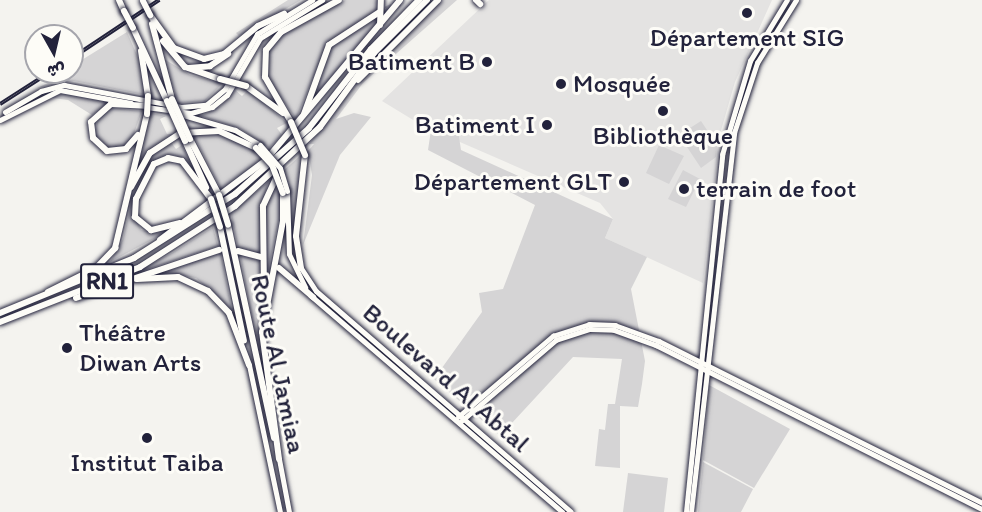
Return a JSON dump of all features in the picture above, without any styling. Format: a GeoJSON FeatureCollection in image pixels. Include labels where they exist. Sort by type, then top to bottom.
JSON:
{"type":"FeatureCollection","features":[{"type":"Feature","properties":{"kind":"highway"},"geometry":{"type":"LineString","coordinates":[[120,0],[188,140],[211,199]]}},
{"type":"Feature","properties":{"kind":"highway"},"geometry":{"type":"LineString","coordinates":[[301,268],[296,236],[305,155],[265,77],[266,50],[281,32],[324,3],[337,0]]}},
{"type":"Feature","properties":{"kind":"highway"},"geometry":{"type":"LineString","coordinates":[[369,40],[383,18],[381,0]]}},
{"type":"Feature","properties":{"kind":"highway","name":"RN1"},"geometry":{"type":"LineString","coordinates":[[0,313],[160,244],[235,194],[290,151],[419,0]]}},
{"type":"Feature","properties":{"kind":"highway","name":"RN1"},"geometry":{"type":"LineString","coordinates":[[0,324],[156,259],[235,206],[350,89],[374,53],[427,0]]}},
{"type":"Feature","properties":{"kind":"highway"},"geometry":{"type":"LineString","coordinates":[[350,89],[438,0]]}},
{"type":"Feature","properties":{"kind":"highway"},"geometry":{"type":"LineString","coordinates":[[143,1],[159,32],[185,67],[246,86],[289,120]]}},
{"type":"Feature","properties":{"kind":"highway"},"geometry":{"type":"LineString","coordinates":[[46,295],[135,254],[243,182],[286,139],[403,1]]}},
{"type":"Feature","properties":{"kind":"highway"},"geometry":{"type":"LineString","coordinates":[[286,139],[307,108],[329,45],[378,13]]}},
{"type":"Feature","properties":{"kind":"highway"},"geometry":{"type":"LineString","coordinates":[[185,67],[214,65],[258,26],[284,14]]}},
{"type":"Feature","properties":{"kind":"highway"},"geometry":{"type":"LineString","coordinates":[[150,15],[169,100]]}},
{"type":"Feature","properties":{"kind":"highway"},"geometry":{"type":"LineString","coordinates":[[159,32],[190,57],[214,57],[232,49]]}},
{"type":"Feature","properties":{"kind":"highway"},"geometry":{"type":"LineString","coordinates":[[126,208],[146,118],[148,96],[141,45]]}},
{"type":"Feature","properties":{"kind":"highway"},"geometry":{"type":"LineString","coordinates":[[145,106],[103,107],[92,119],[91,132],[101,148],[120,151],[134,143],[146,118]]}},
{"type":"Feature","properties":{"kind":"highway"},"geometry":{"type":"LineString","coordinates":[[46,295],[108,257],[143,162],[176,135],[213,130],[258,146],[272,165],[285,192],[283,220],[264,307]]}},
{"type":"Feature","properties":{"kind":"highway","name":"Route Al Jamiaa"},"geometry":{"type":"LineString","coordinates":[[188,140],[219,195],[228,225],[279,459]]}},
{"type":"Feature","properties":{"kind":"highway"},"geometry":{"type":"LineString","coordinates":[[279,459],[263,352],[263,201],[290,151]]}},
{"type":"Feature","properties":{"kind":"highway"},"geometry":{"type":"LineString","coordinates":[[188,220],[154,230],[136,220],[136,199],[154,164],[168,158],[182,161],[211,199]]}},
{"type":"Feature","properties":{"kind":"highway","name":"Route Al Jamiaa"},"geometry":{"type":"LineString","coordinates":[[211,199],[220,227],[249,365]]}},
{"type":"Feature","properties":{"kind":"highway"},"geometry":{"type":"LineString","coordinates":[[0,324],[219,250]]}},
{"type":"Feature","properties":{"kind":"highway"},"geometry":{"type":"LineString","coordinates":[[238,251],[260,257]]}},
{"type":"Feature","properties":{"kind":"highway"},"geometry":{"type":"LineString","coordinates":[[279,268],[313,297]]}},
{"type":"Feature","properties":{"kind":"highway"},"geometry":{"type":"LineString","coordinates":[[118,283],[169,276],[208,291],[229,313],[249,365]]}},
{"type":"Feature","properties":{"kind":"main road"},"geometry":{"type":"LineString","coordinates":[[0,118],[41,91],[64,85],[181,107],[206,105],[225,89],[252,40],[284,14],[312,0]]}},
{"type":"Feature","properties":{"kind":"main road"},"geometry":{"type":"LineString","coordinates":[[173,112],[196,112],[217,104],[260,38],[324,3]]}},
{"type":"Feature","properties":{"kind":"main road"},"geometry":{"type":"LineString","coordinates":[[0,118],[60,90],[173,112],[235,130],[258,146]]}},
{"type":"Feature","properties":{"kind":"main road","name":"Boulevard Al Abtal"},"geometry":{"type":"LineString","coordinates":[[285,192],[290,259],[313,297],[571,512]]}},
{"type":"Feature","properties":{"kind":"main road","name":"Boulevard Al Abtal"},"geometry":{"type":"LineString","coordinates":[[301,268],[316,291],[562,512]]}},
{"type":"Feature","properties":{"kind":"main road","name":"Route Al Jamiaa"},"geometry":{"type":"LineString","coordinates":[[249,365],[280,512]]}},
{"type":"Feature","properties":{"kind":"main road","name":"Route Al Jamiaa"},"geometry":{"type":"LineString","coordinates":[[279,459],[290,512]]}},
{"type":"Feature","properties":{"kind":"street"},"geometry":{"type":"LineString","coordinates":[[686,512],[727,152],[750,61],[787,0]]}},
{"type":"Feature","properties":{"kind":"street"},"geometry":{"type":"LineString","coordinates":[[726,160],[757,63],[796,0]]}},
{"type":"Feature","properties":{"kind":"street"},"geometry":{"type":"LineString","coordinates":[[459,420],[546,347],[578,331],[626,333],[701,365],[982,503]]}},
{"type":"Feature","properties":{"kind":"street"},"geometry":{"type":"LineString","coordinates":[[701,365],[982,509]]}},
{"type":"Feature","properties":{"kind":"street"},"geometry":{"type":"LineString","coordinates":[[691,512],[701,365]]}},
{"type":"Feature","properties":{"kind":"shaded area"},"geometry":{"type":"Polygon","coordinates":[[[288,0],[301,0],[239,36],[236,33],[288,0]]]}},
{"type":"Feature","properties":{"kind":"shaded area"},"geometry":{"type":"Polygon","coordinates":[[[345,0],[379,0],[380,9],[327,44],[296,119],[270,82],[267,55],[282,34],[345,0]]]}},
{"type":"Feature","properties":{"kind":"shaded area"},"geometry":{"type":"Polygon","coordinates":[[[442,0],[457,0],[363,83],[336,119],[354,113],[371,117],[340,155],[303,245],[312,175],[308,151],[314,144],[309,144],[358,82],[442,0]]]}},
{"type":"Feature","properties":{"kind":"shaded area"},"geometry":{"type":"Polygon","coordinates":[[[489,0],[772,0],[735,82],[720,134],[703,283],[605,238],[613,219],[600,203],[423,126],[382,101],[489,0]]]}},
{"type":"Feature","properties":{"kind":"shaded area"},"geometry":{"type":"Polygon","coordinates":[[[381,16],[378,23],[313,103],[331,46],[381,16]]]}},
{"type":"Feature","properties":{"kind":"shaded area"},"geometry":{"type":"Polygon","coordinates":[[[127,32],[140,62],[145,95],[84,83],[84,59],[127,32]]]}},
{"type":"Feature","properties":{"kind":"shaded area"},"geometry":{"type":"Polygon","coordinates":[[[161,57],[190,75],[223,83],[205,101],[179,103],[161,57]]]}},
{"type":"Feature","properties":{"kind":"shaded area"},"geometry":{"type":"Polygon","coordinates":[[[46,84],[58,84],[37,88],[46,84]]]}},
{"type":"Feature","properties":{"kind":"shaded area"},"geometry":{"type":"Polygon","coordinates":[[[235,90],[242,96],[247,91],[253,94],[287,123],[277,128],[282,135],[269,148],[241,129],[201,116],[221,106],[235,90]]]}},
{"type":"Feature","properties":{"kind":"shaded area"},"geometry":{"type":"Polygon","coordinates":[[[71,93],[111,102],[92,115],[68,100],[45,97],[71,93]]]}},
{"type":"Feature","properties":{"kind":"shaded area"},"geometry":{"type":"Polygon","coordinates":[[[111,108],[142,111],[132,139],[123,147],[110,149],[95,135],[98,117],[111,108]]]}},
{"type":"Feature","properties":{"kind":"shaded area"},"geometry":{"type":"Polygon","coordinates":[[[151,113],[166,116],[160,119],[167,134],[174,134],[152,148],[135,171],[151,113]]]}},
{"type":"Feature","properties":{"kind":"shaded area"},"geometry":{"type":"Polygon","coordinates":[[[701,121],[717,145],[716,157],[701,168],[687,147],[697,139],[690,128],[701,121]]]}},
{"type":"Feature","properties":{"kind":"shaded area"},"geometry":{"type":"Polygon","coordinates":[[[432,123],[457,124],[461,150],[613,219],[605,238],[647,257],[631,289],[645,361],[638,407],[620,406],[620,468],[595,466],[599,429],[605,430],[608,404],[615,404],[622,359],[573,357],[500,436],[434,379],[482,312],[479,293],[503,289],[535,205],[428,150],[432,123]]]}},
{"type":"Feature","properties":{"kind":"shaded area"},"geometry":{"type":"Polygon","coordinates":[[[192,132],[218,133],[246,144],[262,159],[222,191],[192,132]]]}},
{"type":"Feature","properties":{"kind":"shaded area"},"geometry":{"type":"Polygon","coordinates":[[[171,142],[176,149],[182,145],[191,164],[174,155],[156,159],[143,176],[131,209],[141,230],[163,234],[110,262],[123,239],[138,173],[156,150],[171,142]]]}},
{"type":"Feature","properties":{"kind":"shaded area"},"geometry":{"type":"Polygon","coordinates":[[[659,145],[684,156],[669,184],[646,173],[659,145]]]}},
{"type":"Feature","properties":{"kind":"shaded area"},"geometry":{"type":"Polygon","coordinates":[[[301,155],[293,241],[299,272],[293,252],[283,171],[301,155]]]}},
{"type":"Feature","properties":{"kind":"shaded area","name":"terrain de foot"},"geometry":{"type":"Polygon","coordinates":[[[683,170],[700,179],[686,207],[668,199],[683,170]]]}},
{"type":"Feature","properties":{"kind":"shaded area"},"geometry":{"type":"Polygon","coordinates":[[[276,181],[282,205],[267,275],[265,204],[276,181]]]}},
{"type":"Feature","properties":{"kind":"shaded area"},"geometry":{"type":"Polygon","coordinates":[[[268,182],[261,210],[265,256],[238,248],[231,213],[268,182]]]}},
{"type":"Feature","properties":{"kind":"shaded area"},"geometry":{"type":"Polygon","coordinates":[[[213,227],[218,246],[130,275],[172,253],[213,227]]]}},
{"type":"Feature","properties":{"kind":"shaded area"},"geometry":{"type":"Polygon","coordinates":[[[209,254],[221,254],[232,311],[196,278],[155,271],[209,254]]]}},
{"type":"Feature","properties":{"kind":"shaded area"},"geometry":{"type":"Polygon","coordinates":[[[240,254],[263,262],[260,351],[258,351],[240,254]]]}},
{"type":"Feature","properties":{"kind":"shaded area"},"geometry":{"type":"Polygon","coordinates":[[[709,385],[790,429],[754,488],[703,460],[709,385]]]}},
{"type":"Feature","properties":{"kind":"shaded area"},"geometry":{"type":"Polygon","coordinates":[[[703,462],[753,489],[741,512],[698,512],[703,462]]]}},
{"type":"Feature","properties":{"kind":"shaded area"},"geometry":{"type":"Polygon","coordinates":[[[628,473],[668,478],[664,512],[623,512],[628,473]]]}},
{"type":"Feature","properties":{"kind":"tunnel"},"geometry":{"type":"LineString","coordinates":[[378,13],[403,2]]}},
{"type":"Feature","properties":{"kind":"railway"},"geometry":{"type":"LineString","coordinates":[[84,50],[159,0]]}},
{"type":"Feature","properties":{"kind":"railway"},"geometry":{"type":"LineString","coordinates":[[0,104],[31,84]]}},
{"type":"Feature","properties":{"kind":"place","name":"Département SIG"},"geometry":{"type":"Point","coordinates":[747,13]}},
{"type":"Feature","properties":{"kind":"place","name":"Batiment B"},"geometry":{"type":"Point","coordinates":[487,62]}},
{"type":"Feature","properties":{"kind":"place","name":"Mosquée"},"geometry":{"type":"Point","coordinates":[561,84]}},
{"type":"Feature","properties":{"kind":"place","name":"Bibliothèque"},"geometry":{"type":"Point","coordinates":[663,111]}},
{"type":"Feature","properties":{"kind":"place","name":"Batiment I"},"geometry":{"type":"Point","coordinates":[547,125]}},
{"type":"Feature","properties":{"kind":"place","name":"Département GLT"},"geometry":{"type":"Point","coordinates":[624,182]}},
{"type":"Feature","properties":{"kind":"place","name":"terrain de foot"},"geometry":{"type":"Point","coordinates":[684,189]}},
{"type":"Feature","properties":{"kind":"place","name":"Théâtre Diwan Arts"},"geometry":{"type":"Point","coordinates":[67,348]}},
{"type":"Feature","properties":{"kind":"place","name":"Institut Taiba"},"geometry":{"type":"Point","coordinates":[147,438]}}]}
